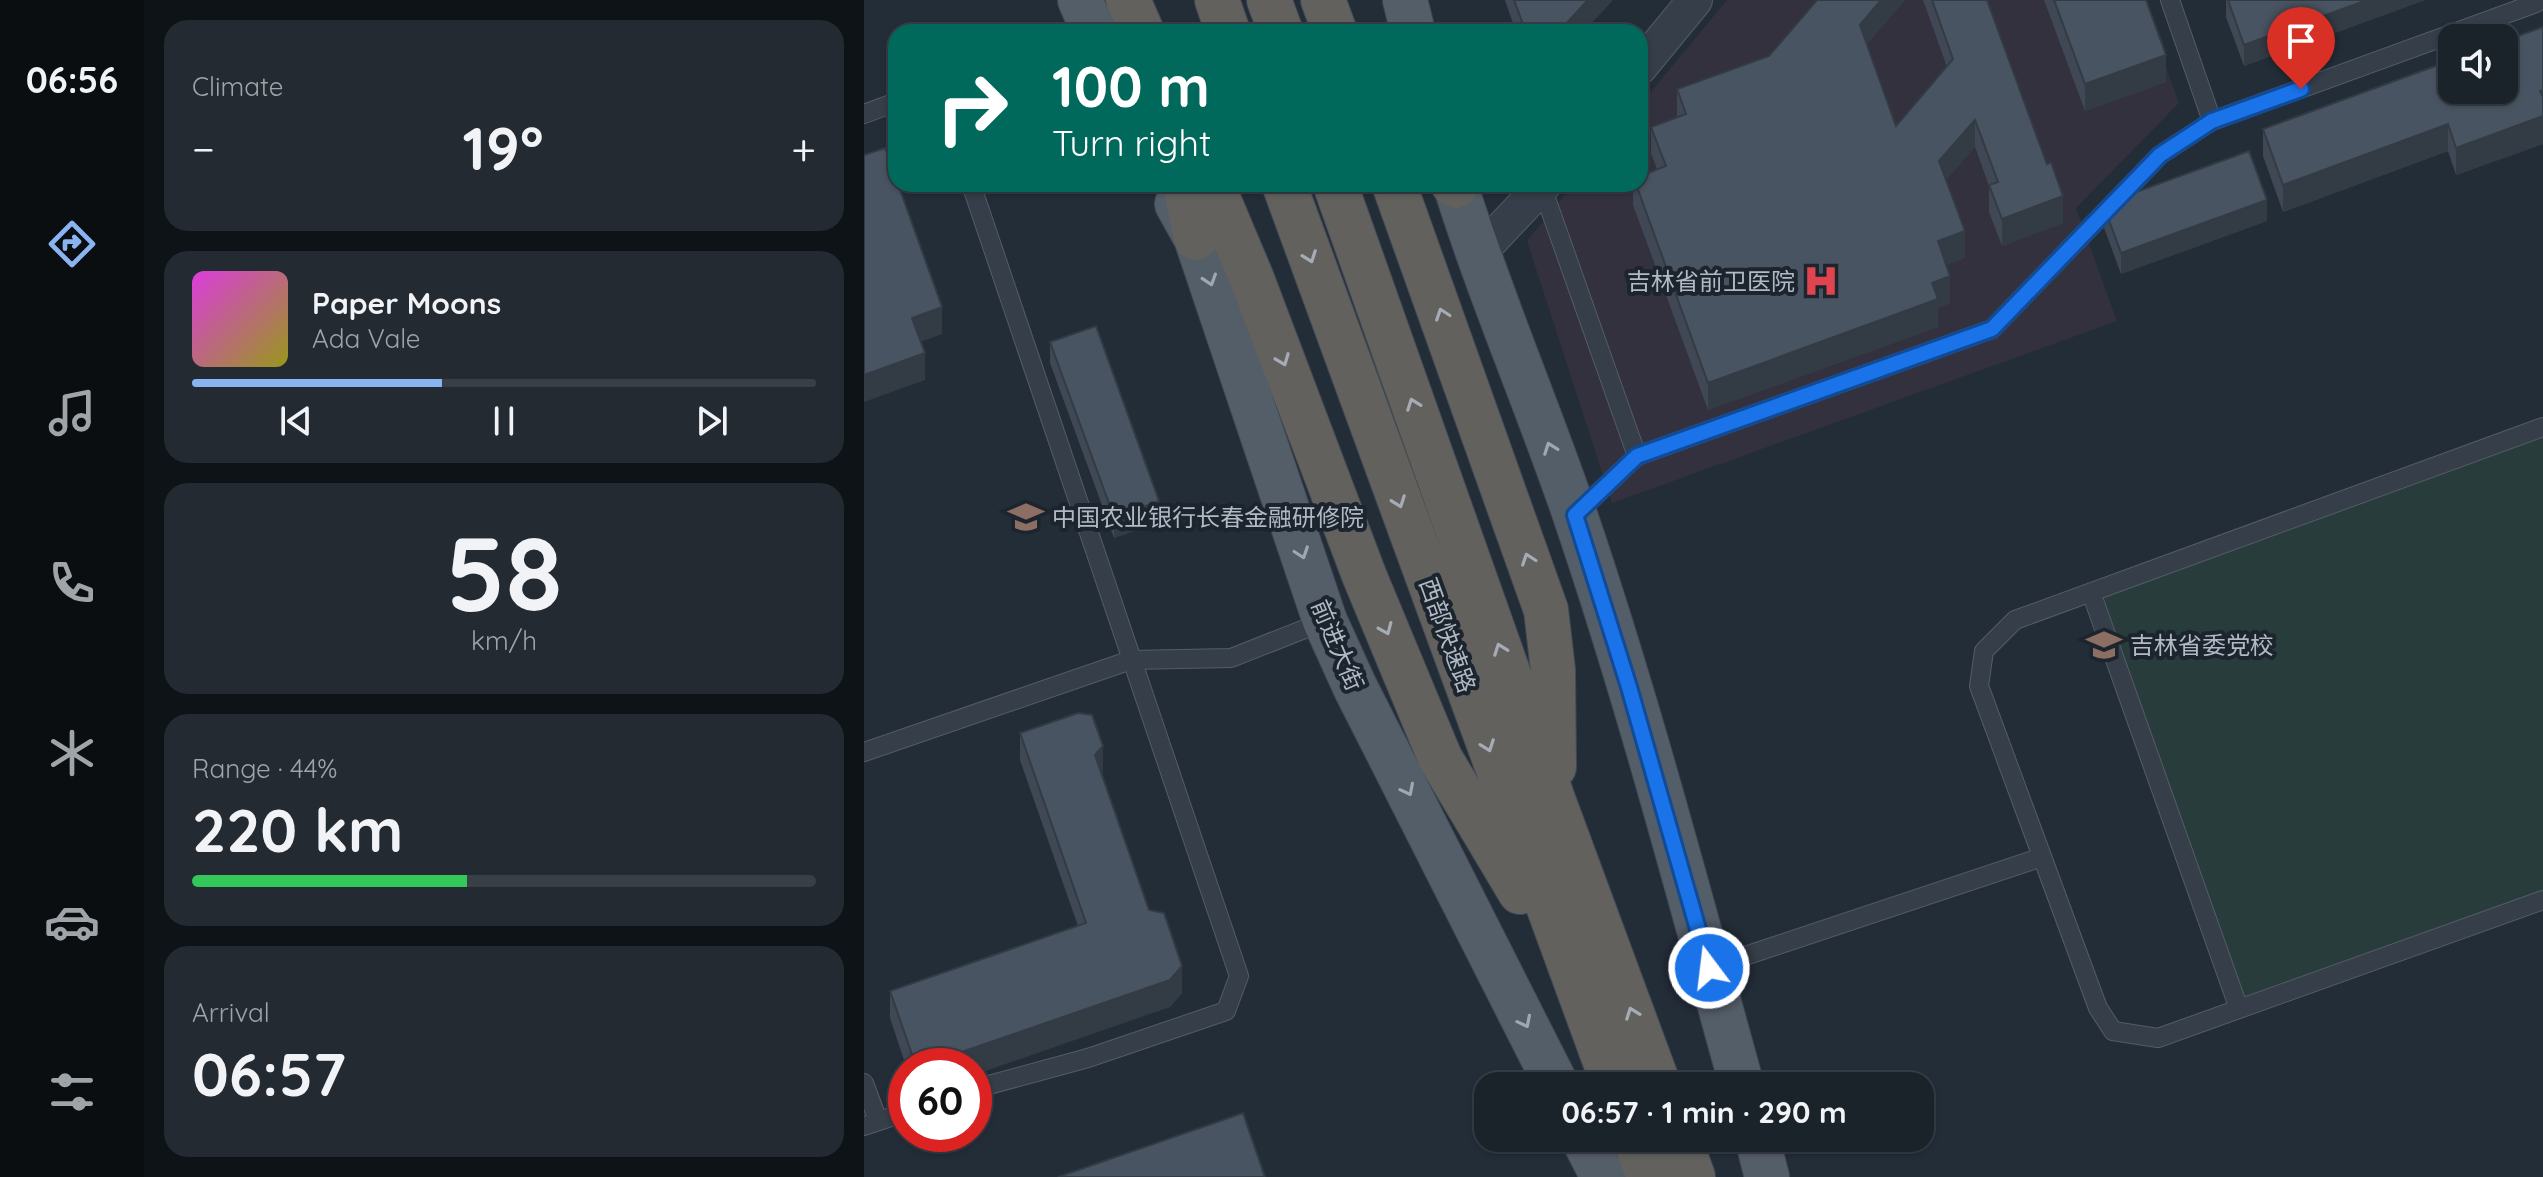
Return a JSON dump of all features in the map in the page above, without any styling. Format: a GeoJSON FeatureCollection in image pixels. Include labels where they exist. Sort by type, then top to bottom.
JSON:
{"type":"FeatureCollection","features":[{"type":"Feature","properties":{"kind":"highway"},"geometry":{"type":"LineString","coordinates":[[1128,0],[1138,24]]}},
{"type":"Feature","properties":{"kind":"highway"},"geometry":{"type":"LineString","coordinates":[[1149,0],[1154,24]]}},
{"type":"Feature","properties":{"kind":"highway"},"geometry":{"type":"LineString","coordinates":[[1217,0],[1225,24]]}},
{"type":"Feature","properties":{"kind":"highway"},"geometry":{"type":"LineString","coordinates":[[1269,0],[1278,24]]}},
{"type":"Feature","properties":{"kind":"highway"},"geometry":{"type":"LineString","coordinates":[[1323,0],[1332,24]]}},
{"type":"Feature","properties":{"kind":"highway"},"geometry":{"type":"LineString","coordinates":[[1345,0],[1351,24]]}},
{"type":"Feature","properties":{"kind":"highway"},"geometry":{"type":"LineString","coordinates":[[1187,192],[1196,238]]}},
{"type":"Feature","properties":{"kind":"highway"},"geometry":{"type":"LineString","coordinates":[[1215,192],[1252,279],[1364,575],[1440,758],[1573,980]]}},
{"type":"Feature","properties":{"kind":"highway","name":"西部快速路"},"geometry":{"type":"LineString","coordinates":[[1287,192],[1609,1072]]}},
{"type":"Feature","properties":{"kind":"highway","name":"西部快速路"},"geometry":{"type":"LineString","coordinates":[[1338,192],[1554,802],[1654,1072]]}},
{"type":"Feature","properties":{"kind":"highway"},"geometry":{"type":"LineString","coordinates":[[1397,192],[1546,610],[1553,670],[1554,802]]}},
{"type":"Feature","properties":{"kind":"highway"},"geometry":{"type":"LineString","coordinates":[[1639,1152],[1649,1177]]}},
{"type":"Feature","properties":{"kind":"highway"},"geometry":{"type":"LineString","coordinates":[[1684,1152],[1693,1177]]}},
{"type":"Feature","properties":{"kind":"main road"},"geometry":{"type":"LineString","coordinates":[[1080,0],[1090,24]]}},
{"type":"Feature","properties":{"kind":"main road"},"geometry":{"type":"LineString","coordinates":[[1405,0],[1411,24]]}},
{"type":"Feature","properties":{"kind":"main road","name":"前进大街"},"geometry":{"type":"LineString","coordinates":[[1170,192],[1196,238],[1325,621],[1355,687],[1550,1072]]}},
{"type":"Feature","properties":{"kind":"main road"},"geometry":{"type":"LineString","coordinates":[[1457,192],[1575,515],[1634,702],[1738,1072]]}},
{"type":"Feature","properties":{"kind":"main road"},"geometry":{"type":"LineString","coordinates":[[1590,1152],[1603,1177]]}},
{"type":"Feature","properties":{"kind":"main road"},"geometry":{"type":"LineString","coordinates":[[1761,1152],[1767,1177]]}},
{"type":"Feature","properties":{"kind":"street"},"geometry":{"type":"LineString","coordinates":[[1648,57],[1695,0]]}},
{"type":"Feature","properties":{"kind":"street"},"geometry":{"type":"LineString","coordinates":[[1478,254],[1537,192]]}},
{"type":"Feature","properties":{"kind":"lane"},"geometry":{"type":"LineString","coordinates":[[2170,0],[2212,121]]}},
{"type":"Feature","properties":{"kind":"lane"},"geometry":{"type":"LineString","coordinates":[[1575,515],[1637,456],[1992,329],[2160,155],[2212,121],[2536,3],[2535,0]]}},
{"type":"Feature","properties":{"kind":"lane"},"geometry":{"type":"LineString","coordinates":[[864,114],[888,105]]}},
{"type":"Feature","properties":{"kind":"lane"},"geometry":{"type":"LineString","coordinates":[[974,192],[1239,976],[1226,1011],[1088,1058],[992,1084]]}},
{"type":"Feature","properties":{"kind":"lane"},"geometry":{"type":"LineString","coordinates":[[1545,192],[1637,456]]}},
{"type":"Feature","properties":{"kind":"lane"},"geometry":{"type":"LineString","coordinates":[[2543,427],[2015,620],[1984,651],[1979,686],[2098,1008],[2113,1031],[2158,1038],[2543,900]]}},
{"type":"Feature","properties":{"kind":"lane"},"geometry":{"type":"LineString","coordinates":[[2091,592],[2239,1009]]}},
{"type":"Feature","properties":{"kind":"lane"},"geometry":{"type":"LineString","coordinates":[[864,752],[1131,660],[1231,658],[1325,621]]}},
{"type":"Feature","properties":{"kind":"lane"},"geometry":{"type":"LineString","coordinates":[[1709,968],[2042,857]]}},
{"type":"Feature","properties":{"kind":"lane"},"geometry":{"type":"LineString","coordinates":[[864,1083],[871,1124]]}},
{"type":"Feature","properties":{"kind":"shaded area","name":"吉林省前卫医院"},"geometry":{"type":"Polygon","coordinates":[[[1727,0],[2141,0],[2179,103],[2076,208],[2117,321],[1612,503],[1527,241],[1567,192],[1648,192],[1648,95],[1727,0]]]}},
{"type":"Feature","properties":{"kind":"green space"},"geometry":{"type":"Polygon","coordinates":[[[2543,427],[2543,900],[2239,1009],[2091,592],[2543,427]]]}},
{"type":"Feature","properties":{"kind":"building"},"geometry":{"type":"Polygon","coordinates":[[[1514,0],[1588,0],[1566,24],[1523,24],[1514,0]]]}},
{"type":"Feature","properties":{"kind":"building"},"geometry":{"type":"Polygon","coordinates":[[[1817,0],[1881,0],[1860,25],[1896,126],[1953,59],[1932,0],[1987,0],[2047,164],[2051,162],[2063,196],[2002,219],[1989,185],[1998,182],[1975,120],[1939,161],[1965,231],[1938,241],[1950,276],[1932,283],[1938,299],[1708,383],[1639,192],[1648,192],[1648,173],[1666,166],[1651,127],[1686,114],[1677,89],[1769,56],[1817,0]]]}},
{"type":"Feature","properties":{"kind":"building"},"geometry":{"type":"Polygon","coordinates":[[[2054,0],[2146,0],[2166,55],[2085,84],[2054,0]]]}},
{"type":"Feature","properties":{"kind":"building"},"geometry":{"type":"Polygon","coordinates":[[[2228,0],[2367,0],[2244,45],[2228,0]]]}},
{"type":"Feature","properties":{"kind":"building"},"geometry":{"type":"Polygon","coordinates":[[[2543,27],[2543,90],[2540,91],[2543,116],[2456,148],[2448,124],[2283,185],[2263,129],[2438,65],[2438,104],[2518,104],[2518,36],[2543,27]]]}},
{"type":"Feature","properties":{"kind":"building"},"geometry":{"type":"Polygon","coordinates":[[[885,148],[888,156],[888,192],[901,192],[942,307],[912,318],[925,353],[864,375],[864,155],[885,148]]]}},
{"type":"Feature","properties":{"kind":"building"},"geometry":{"type":"Polygon","coordinates":[[[2249,151],[2267,200],[2121,253],[2103,204],[2249,151]]]}},
{"type":"Feature","properties":{"kind":"building"},"geometry":{"type":"Polygon","coordinates":[[[1096,326],[1159,501],[1114,517],[1050,342],[1096,326]]]}},
{"type":"Feature","properties":{"kind":"building"},"geometry":{"type":"Polygon","coordinates":[[[1078,713],[1092,715],[1103,746],[1095,755],[1149,910],[1164,913],[1182,966],[1170,980],[973,1048],[910,1048],[890,991],[1086,923],[1020,733],[1078,713]]]}},
{"type":"Feature","properties":{"kind":"building"},"geometry":{"type":"Polygon","coordinates":[[[1243,1113],[1265,1177],[1058,1177],[1243,1113]]]}},
{"type":"Feature","properties":{"kind":"place","name":"吉林省前卫医院"},"geometry":{"type":"Point","coordinates":[1821,281]}},
{"type":"Feature","properties":{"kind":"place","name":"中国农业银行长春金融研修院"},"geometry":{"type":"Point","coordinates":[1026,517]}},
{"type":"Feature","properties":{"kind":"place","name":"吉林省委党校"},"geometry":{"type":"Point","coordinates":[2104,645]}},
{"type":"Feature","properties":{"kind":"route"},"geometry":{"type":"LineString","coordinates":[[1709,968],[1629,687],[1575,515],[1637,456],[1992,329],[2160,155],[2212,121],[2301,89]]}}]}
